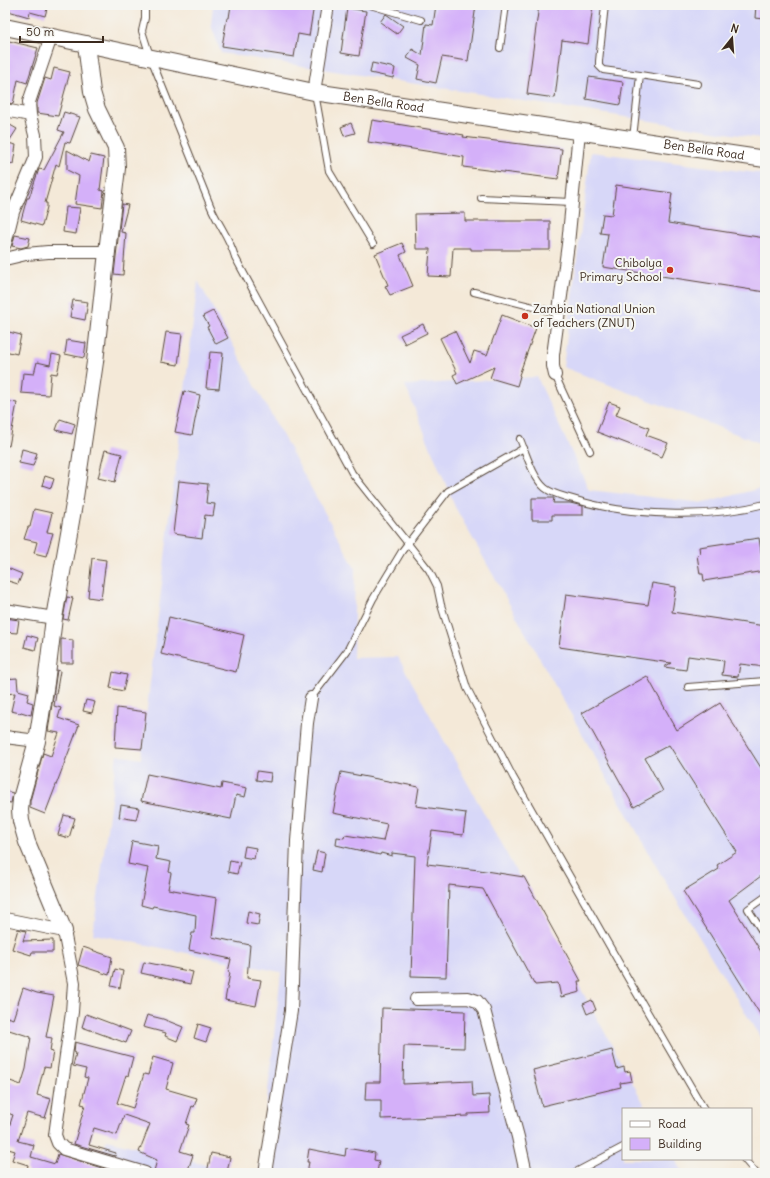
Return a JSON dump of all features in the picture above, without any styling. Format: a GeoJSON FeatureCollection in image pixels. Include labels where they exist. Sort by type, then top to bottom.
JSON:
{"type":"FeatureCollection","features":[{"type":"Feature","properties":{"kind":"street"},"geometry":{"type":"LineString","coordinates":[[314,92],[328,5]]}},
{"type":"Feature","properties":{"kind":"street","name":"Ben Bella Road"},"geometry":{"type":"LineString","coordinates":[[5,27],[150,56],[314,92],[765,159]]}},
{"type":"Feature","properties":{"kind":"street"},"geometry":{"type":"LineString","coordinates":[[5,244],[13,212],[36,157],[29,102],[51,37]]}},
{"type":"Feature","properties":{"kind":"street"},"geometry":{"type":"LineString","coordinates":[[86,44],[92,92],[97,109],[116,148],[118,168],[95,362],[74,504],[54,618],[37,741],[22,799],[21,821],[38,870],[64,931],[74,984],[72,1012],[55,1136],[58,1144],[64,1149],[145,1173]]}},
{"type":"Feature","properties":{"kind":"street"},"geometry":{"type":"LineString","coordinates":[[5,110],[30,115]]}},
{"type":"Feature","properties":{"kind":"street"},"geometry":{"type":"LineString","coordinates":[[555,375],[553,355],[568,244],[579,132]]}},
{"type":"Feature","properties":{"kind":"street"},"geometry":{"type":"LineString","coordinates":[[5,259],[26,254],[48,252],[107,252]]}},
{"type":"Feature","properties":{"kind":"street"},"geometry":{"type":"LineString","coordinates":[[5,610],[54,618]]}},
{"type":"Feature","properties":{"kind":"street"},"geometry":{"type":"LineString","coordinates":[[265,1173],[290,1011],[297,841],[307,723],[311,698]]}},
{"type":"Feature","properties":{"kind":"street"},"geometry":{"type":"LineString","coordinates":[[5,737],[37,741]]}},
{"type":"Feature","properties":{"kind":"street"},"geometry":{"type":"LineString","coordinates":[[5,919],[64,931]]}},
{"type":"Feature","properties":{"kind":"street"},"geometry":{"type":"LineString","coordinates":[[416,999],[468,998],[477,1002],[484,1010],[518,1137],[526,1173]]}},
{"type":"Feature","properties":{"kind":"lane"},"geometry":{"type":"LineString","coordinates":[[145,5],[145,18],[142,31],[150,56],[210,206],[222,231],[231,244],[235,257],[352,473],[429,570],[437,586],[441,605],[467,688],[510,770],[703,1108]]}},
{"type":"Feature","properties":{"kind":"lane"},"geometry":{"type":"LineString","coordinates":[[370,5],[421,20]]}},
{"type":"Feature","properties":{"kind":"lane"},"geometry":{"type":"LineString","coordinates":[[500,48],[506,5]]}},
{"type":"Feature","properties":{"kind":"lane"},"geometry":{"type":"LineString","coordinates":[[605,5],[599,61],[603,70],[698,84]]}},
{"type":"Feature","properties":{"kind":"lane"},"geometry":{"type":"LineString","coordinates":[[633,140],[640,75]]}},
{"type":"Feature","properties":{"kind":"lane"},"geometry":{"type":"LineString","coordinates":[[314,92],[329,171],[373,244]]}},
{"type":"Feature","properties":{"kind":"lane"},"geometry":{"type":"LineString","coordinates":[[481,198],[572,202]]}},
{"type":"Feature","properties":{"kind":"lane"},"geometry":{"type":"LineString","coordinates":[[474,292],[558,313]]}},
{"type":"Feature","properties":{"kind":"lane"},"geometry":{"type":"LineString","coordinates":[[555,375],[590,451]]}},
{"type":"Feature","properties":{"kind":"lane"},"geometry":{"type":"LineString","coordinates":[[520,439],[538,480],[545,488],[555,493],[583,502],[614,509],[674,514],[719,512],[765,504]]}},
{"type":"Feature","properties":{"kind":"lane"},"geometry":{"type":"LineString","coordinates":[[311,698],[347,651],[374,599],[408,544],[448,491],[524,448]]}},
{"type":"Feature","properties":{"kind":"lane"},"geometry":{"type":"LineString","coordinates":[[688,687],[765,681]]}},
{"type":"Feature","properties":{"kind":"lane"},"geometry":{"type":"LineString","coordinates":[[765,897],[748,909],[765,936]]}},
{"type":"Feature","properties":{"kind":"lane"},"geometry":{"type":"LineString","coordinates":[[574,1173],[622,1148]]}},
{"type":"Feature","properties":{"kind":"lane"},"geometry":{"type":"LineString","coordinates":[[745,1160],[756,1173]]}},
{"type":"Feature","properties":{"kind":"shaded area"},"geometry":{"type":"Polygon","coordinates":[[[213,5],[765,5],[765,139],[221,53],[211,25],[213,5]]]}},
{"type":"Feature","properties":{"kind":"shaded area","name":"Chibolya Primary School"},"geometry":{"type":"Polygon","coordinates":[[[591,152],[765,174],[765,445],[563,367],[591,152]]]}},
{"type":"Feature","properties":{"kind":"shaded area"},"geometry":{"type":"Polygon","coordinates":[[[198,281],[355,568],[353,658],[398,657],[646,1108],[622,1108],[622,1160],[676,1160],[683,1173],[259,1173],[281,972],[93,934],[117,755],[141,759],[198,281]]]}},
{"type":"Feature","properties":{"kind":"shaded area"},"geometry":{"type":"Polygon","coordinates":[[[537,377],[589,490],[704,503],[765,487],[765,1045],[660,873],[455,507],[405,385],[537,377]]]}},
{"type":"Feature","properties":{"kind":"shaded area"},"geometry":{"type":"Polygon","coordinates":[[[107,1140],[237,1173],[94,1173],[107,1140]]]}},
{"type":"Feature","properties":{"kind":"building"},"geometry":{"type":"Polygon","coordinates":[[[5,5],[48,5],[45,16],[30,12],[29,17],[5,10],[5,5]]]}},
{"type":"Feature","properties":{"kind":"building"},"geometry":{"type":"Polygon","coordinates":[[[231,5],[314,5],[309,36],[298,34],[294,57],[222,46],[231,5]]]}},
{"type":"Feature","properties":{"kind":"building"},"geometry":{"type":"Polygon","coordinates":[[[436,5],[476,5],[468,61],[442,57],[436,83],[417,79],[420,65],[407,58],[412,49],[422,55],[426,24],[433,25],[436,5]]]}},
{"type":"Feature","properties":{"kind":"building"},"geometry":{"type":"Polygon","coordinates":[[[539,5],[593,5],[588,44],[562,40],[555,98],[527,94],[539,5]]]}},
{"type":"Feature","properties":{"kind":"building"},"geometry":{"type":"Polygon","coordinates":[[[756,5],[765,5],[765,19],[755,18],[756,5]]]}},
{"type":"Feature","properties":{"kind":"building"},"geometry":{"type":"Polygon","coordinates":[[[347,8],[366,11],[359,56],[341,53],[347,8]]]}},
{"type":"Feature","properties":{"kind":"building"},"geometry":{"type":"Polygon","coordinates":[[[386,14],[403,26],[397,34],[380,22],[386,14]]]}},
{"type":"Feature","properties":{"kind":"building"},"geometry":{"type":"Polygon","coordinates":[[[5,40],[38,48],[27,83],[18,80],[13,104],[5,102],[5,40]]]}},
{"type":"Feature","properties":{"kind":"building"},"geometry":{"type":"Polygon","coordinates":[[[372,63],[395,68],[393,78],[370,73],[372,63]]]}},
{"type":"Feature","properties":{"kind":"building"},"geometry":{"type":"Polygon","coordinates":[[[54,68],[70,72],[58,116],[37,113],[37,103],[45,78],[51,80],[54,68]]]}},
{"type":"Feature","properties":{"kind":"building"},"geometry":{"type":"Polygon","coordinates":[[[589,77],[623,82],[620,105],[586,99],[589,77]]]}},
{"type":"Feature","properties":{"kind":"building"},"geometry":{"type":"Polygon","coordinates":[[[64,112],[80,117],[70,143],[65,142],[59,166],[56,164],[45,203],[47,203],[47,207],[42,226],[21,220],[27,198],[29,198],[39,169],[44,170],[64,132],[58,130],[64,112]]]}},
{"type":"Feature","properties":{"kind":"building"},"geometry":{"type":"Polygon","coordinates":[[[372,120],[464,135],[463,137],[562,149],[558,179],[463,167],[464,157],[368,142],[372,120]]]}},
{"type":"Feature","properties":{"kind":"building"},"geometry":{"type":"Polygon","coordinates":[[[5,122],[17,129],[8,143],[16,145],[13,164],[5,162],[5,122]]]}},
{"type":"Feature","properties":{"kind":"building"},"geometry":{"type":"Polygon","coordinates":[[[351,123],[355,133],[344,136],[341,127],[351,123]]]}},
{"type":"Feature","properties":{"kind":"building"},"geometry":{"type":"Polygon","coordinates":[[[67,150],[89,162],[91,155],[104,158],[100,190],[104,191],[102,208],[75,204],[79,176],[67,170],[67,150]]]}},
{"type":"Feature","properties":{"kind":"building"},"geometry":{"type":"Polygon","coordinates":[[[616,185],[672,193],[668,223],[765,238],[765,292],[603,267],[608,234],[600,233],[603,214],[612,215],[616,185]]]}},
{"type":"Feature","properties":{"kind":"building"},"geometry":{"type":"Polygon","coordinates":[[[122,204],[128,205],[121,232],[126,233],[123,275],[114,274],[122,204]]]}},
{"type":"Feature","properties":{"kind":"building"},"geometry":{"type":"Polygon","coordinates":[[[66,207],[80,208],[76,234],[63,232],[66,207]]]}},
{"type":"Feature","properties":{"kind":"building"},"geometry":{"type":"Polygon","coordinates":[[[465,213],[465,221],[550,221],[550,250],[471,250],[471,248],[453,248],[451,277],[428,276],[430,249],[416,249],[415,214],[465,213]]]}},
{"type":"Feature","properties":{"kind":"building"},"geometry":{"type":"Polygon","coordinates":[[[15,235],[30,238],[28,246],[21,248],[12,246],[15,235]]]}},
{"type":"Feature","properties":{"kind":"building"},"geometry":{"type":"Polygon","coordinates":[[[402,243],[406,252],[400,255],[413,286],[390,295],[385,286],[388,285],[375,254],[402,243]]]}},
{"type":"Feature","properties":{"kind":"building"},"geometry":{"type":"Polygon","coordinates":[[[73,300],[88,302],[85,320],[70,317],[73,300]]]}},
{"type":"Feature","properties":{"kind":"building"},"geometry":{"type":"Polygon","coordinates":[[[213,311],[228,338],[216,344],[207,327],[209,326],[203,316],[213,311]]]}},
{"type":"Feature","properties":{"kind":"building"},"geometry":{"type":"Polygon","coordinates":[[[502,315],[536,328],[519,375],[517,386],[490,378],[494,367],[457,384],[453,375],[457,373],[440,338],[455,331],[470,363],[474,351],[487,355],[502,315]]]}},
{"type":"Feature","properties":{"kind":"building"},"geometry":{"type":"Polygon","coordinates":[[[423,324],[427,333],[405,344],[400,335],[423,324]]]}},
{"type":"Feature","properties":{"kind":"building"},"geometry":{"type":"Polygon","coordinates":[[[5,331],[21,335],[17,354],[5,351],[5,331]]]}},
{"type":"Feature","properties":{"kind":"building"},"geometry":{"type":"Polygon","coordinates":[[[166,332],[182,334],[178,365],[161,362],[166,332]]]}},
{"type":"Feature","properties":{"kind":"building"},"geometry":{"type":"Polygon","coordinates":[[[67,340],[86,343],[84,358],[65,354],[67,340]]]}},
{"type":"Feature","properties":{"kind":"building"},"geometry":{"type":"Polygon","coordinates":[[[210,352],[223,353],[219,389],[206,388],[210,352]]]}},
{"type":"Feature","properties":{"kind":"building"},"geometry":{"type":"Polygon","coordinates":[[[52,354],[61,356],[57,374],[51,373],[49,395],[21,393],[23,373],[34,374],[37,362],[50,365],[52,354]]]}},
{"type":"Feature","properties":{"kind":"building"},"geometry":{"type":"Polygon","coordinates":[[[184,391],[200,395],[192,435],[175,432],[184,391]]]}},
{"type":"Feature","properties":{"kind":"building"},"geometry":{"type":"Polygon","coordinates":[[[5,401],[17,403],[9,446],[5,445],[5,401]]]}},
{"type":"Feature","properties":{"kind":"building"},"geometry":{"type":"Polygon","coordinates":[[[609,402],[620,406],[616,415],[649,428],[646,435],[668,443],[662,457],[597,432],[609,402]]]}},
{"type":"Feature","properties":{"kind":"building"},"geometry":{"type":"Polygon","coordinates":[[[60,419],[75,424],[72,434],[56,430],[60,419]]]}},
{"type":"Feature","properties":{"kind":"building"},"geometry":{"type":"Polygon","coordinates":[[[22,449],[37,453],[33,466],[19,463],[22,449]]]}},
{"type":"Feature","properties":{"kind":"building"},"geometry":{"type":"Polygon","coordinates":[[[105,450],[122,454],[115,482],[98,478],[105,450]]]}},
{"type":"Feature","properties":{"kind":"building"},"geometry":{"type":"Polygon","coordinates":[[[45,476],[54,479],[51,488],[42,485],[45,476]]]}},
{"type":"Feature","properties":{"kind":"building"},"geometry":{"type":"Polygon","coordinates":[[[179,481],[208,484],[206,503],[215,504],[213,516],[205,515],[202,538],[173,534],[179,481]]]}},
{"type":"Feature","properties":{"kind":"building"},"geometry":{"type":"Polygon","coordinates":[[[532,498],[554,498],[553,503],[570,503],[583,506],[583,515],[552,515],[552,520],[532,520],[532,498]]]}},
{"type":"Feature","properties":{"kind":"building"},"geometry":{"type":"Polygon","coordinates":[[[34,509],[52,513],[47,532],[53,533],[46,556],[34,553],[37,542],[24,539],[28,527],[30,527],[34,509]]]}},
{"type":"Feature","properties":{"kind":"building"},"geometry":{"type":"Polygon","coordinates":[[[759,538],[764,571],[704,581],[703,574],[700,574],[697,555],[700,554],[699,547],[759,538]]]}},
{"type":"Feature","properties":{"kind":"building"},"geometry":{"type":"Polygon","coordinates":[[[92,558],[106,560],[101,599],[88,597],[92,558]]]}},
{"type":"Feature","properties":{"kind":"building"},"geometry":{"type":"Polygon","coordinates":[[[5,567],[22,574],[18,584],[5,580],[5,567]]]}},
{"type":"Feature","properties":{"kind":"building"},"geometry":{"type":"Polygon","coordinates":[[[652,583],[676,587],[672,612],[765,626],[765,667],[740,664],[738,677],[722,675],[724,661],[688,656],[686,670],[664,667],[671,663],[559,647],[566,594],[648,605],[652,583]]]}},
{"type":"Feature","properties":{"kind":"building"},"geometry":{"type":"Polygon","coordinates":[[[67,597],[73,598],[68,620],[63,619],[67,597]]]}},
{"type":"Feature","properties":{"kind":"building"},"geometry":{"type":"Polygon","coordinates":[[[169,617],[244,635],[236,672],[161,654],[169,617]]]}},
{"type":"Feature","properties":{"kind":"building"},"geometry":{"type":"Polygon","coordinates":[[[5,618],[19,620],[17,633],[5,632],[5,618]]]}},
{"type":"Feature","properties":{"kind":"building"},"geometry":{"type":"Polygon","coordinates":[[[27,635],[38,638],[35,650],[24,647],[27,635]]]}},
{"type":"Feature","properties":{"kind":"building"},"geometry":{"type":"Polygon","coordinates":[[[61,639],[73,640],[73,663],[61,663],[61,639]]]}},
{"type":"Feature","properties":{"kind":"building"},"geometry":{"type":"Polygon","coordinates":[[[57,670],[60,671],[54,706],[61,708],[58,718],[79,725],[45,814],[30,808],[30,801],[43,753],[51,756],[59,733],[48,731],[57,670]]]}},
{"type":"Feature","properties":{"kind":"building"},"geometry":{"type":"Polygon","coordinates":[[[113,672],[127,675],[123,691],[110,688],[113,672]]]}},
{"type":"Feature","properties":{"kind":"building"},"geometry":{"type":"Polygon","coordinates":[[[647,676],[677,730],[720,703],[765,774],[765,873],[729,900],[765,958],[765,1022],[683,891],[719,869],[717,865],[737,852],[669,745],[645,758],[663,791],[634,807],[582,713],[647,676]]]}},
{"type":"Feature","properties":{"kind":"building"},"geometry":{"type":"Polygon","coordinates":[[[17,678],[18,690],[29,693],[27,701],[33,703],[31,715],[11,711],[15,693],[5,694],[5,679],[17,678]]]}},
{"type":"Feature","properties":{"kind":"building"},"geometry":{"type":"Polygon","coordinates":[[[86,700],[95,702],[92,713],[83,711],[86,700]]]}},
{"type":"Feature","properties":{"kind":"building"},"geometry":{"type":"Polygon","coordinates":[[[117,708],[146,712],[142,749],[115,747],[117,708]]]}},
{"type":"Feature","properties":{"kind":"building"},"geometry":{"type":"Polygon","coordinates":[[[257,771],[271,773],[270,782],[256,780],[257,771]]]}},
{"type":"Feature","properties":{"kind":"building"},"geometry":{"type":"Polygon","coordinates":[[[341,772],[419,787],[416,806],[466,813],[463,835],[432,831],[427,864],[524,877],[581,981],[578,981],[580,992],[561,997],[558,983],[535,985],[483,889],[449,885],[446,977],[411,976],[415,856],[392,853],[392,856],[381,853],[380,855],[336,845],[337,837],[344,838],[345,835],[383,841],[387,824],[333,813],[341,772]]]}},
{"type":"Feature","properties":{"kind":"building"},"geometry":{"type":"Polygon","coordinates":[[[147,774],[221,789],[222,783],[247,788],[245,797],[236,795],[231,819],[141,801],[147,774]]]}},
{"type":"Feature","properties":{"kind":"building"},"geometry":{"type":"Polygon","coordinates":[[[5,791],[13,793],[11,803],[5,802],[5,791]]]}},
{"type":"Feature","properties":{"kind":"building"},"geometry":{"type":"Polygon","coordinates":[[[121,805],[139,808],[136,820],[119,817],[121,805]]]}},
{"type":"Feature","properties":{"kind":"building"},"geometry":{"type":"Polygon","coordinates":[[[64,815],[75,818],[69,838],[58,835],[64,815]]]}},
{"type":"Feature","properties":{"kind":"building"},"geometry":{"type":"Polygon","coordinates":[[[132,841],[158,846],[156,859],[171,862],[169,872],[171,873],[168,889],[217,898],[212,937],[250,945],[247,978],[261,980],[256,1006],[225,1000],[231,959],[189,950],[192,933],[195,933],[196,915],[141,905],[148,868],[128,864],[132,841]]]}},
{"type":"Feature","properties":{"kind":"building"},"geometry":{"type":"Polygon","coordinates":[[[245,846],[256,848],[254,859],[243,857],[245,846]]]}},
{"type":"Feature","properties":{"kind":"building"},"geometry":{"type":"Polygon","coordinates":[[[317,851],[325,853],[322,872],[313,870],[317,851]]]}},
{"type":"Feature","properties":{"kind":"building"},"geometry":{"type":"Polygon","coordinates":[[[230,860],[240,862],[237,874],[228,872],[230,860]]]}},
{"type":"Feature","properties":{"kind":"building"},"geometry":{"type":"Polygon","coordinates":[[[248,911],[260,914],[258,925],[246,923],[248,911]]]}},
{"type":"Feature","properties":{"kind":"building"},"geometry":{"type":"Polygon","coordinates":[[[18,929],[26,931],[23,941],[53,940],[53,952],[32,952],[31,955],[12,949],[18,929]]]}},
{"type":"Feature","properties":{"kind":"building"},"geometry":{"type":"Polygon","coordinates":[[[83,947],[112,957],[109,975],[78,965],[83,947]]]}},
{"type":"Feature","properties":{"kind":"building"},"geometry":{"type":"Polygon","coordinates":[[[144,962],[193,972],[190,984],[141,973],[144,962]]]}},
{"type":"Feature","properties":{"kind":"building"},"geometry":{"type":"Polygon","coordinates":[[[115,969],[123,971],[120,988],[111,986],[115,969]]]}},
{"type":"Feature","properties":{"kind":"building"},"geometry":{"type":"Polygon","coordinates":[[[23,988],[37,993],[54,996],[46,1037],[52,1038],[50,1051],[53,1052],[50,1068],[44,1067],[37,1095],[51,1099],[45,1118],[27,1113],[18,1141],[34,1145],[31,1157],[55,1164],[58,1154],[111,1171],[110,1173],[28,1173],[28,1165],[12,1160],[15,1151],[5,1148],[5,1139],[13,1115],[5,1112],[5,1079],[21,1085],[26,1069],[31,1037],[6,1029],[8,1017],[13,1019],[23,988]]]}},
{"type":"Feature","properties":{"kind":"building"},"geometry":{"type":"Polygon","coordinates":[[[592,1000],[596,1010],[587,1014],[583,1004],[592,1000]]]}},
{"type":"Feature","properties":{"kind":"building"},"geometry":{"type":"Polygon","coordinates":[[[382,1008],[465,1011],[464,1048],[404,1046],[403,1084],[472,1081],[473,1096],[489,1095],[490,1113],[468,1114],[468,1116],[381,1119],[381,1100],[365,1100],[366,1082],[380,1082],[382,1008]]]}},
{"type":"Feature","properties":{"kind":"building"},"geometry":{"type":"Polygon","coordinates":[[[86,1014],[131,1031],[126,1043],[82,1027],[86,1014]]]}},
{"type":"Feature","properties":{"kind":"building"},"geometry":{"type":"Polygon","coordinates":[[[147,1015],[163,1019],[183,1027],[177,1041],[165,1036],[166,1033],[143,1027],[147,1015]]]}},
{"type":"Feature","properties":{"kind":"building"},"geometry":{"type":"Polygon","coordinates":[[[198,1024],[211,1028],[206,1042],[194,1038],[198,1024]]]}},
{"type":"Feature","properties":{"kind":"building"},"geometry":{"type":"Polygon","coordinates":[[[75,1042],[133,1057],[128,1076],[126,1075],[117,1103],[133,1108],[144,1074],[148,1075],[153,1057],[173,1063],[166,1089],[197,1098],[194,1107],[192,1106],[186,1124],[189,1125],[180,1151],[193,1155],[187,1173],[164,1173],[154,1171],[157,1160],[139,1152],[150,1124],[124,1115],[117,1135],[94,1128],[89,1145],[116,1153],[115,1156],[74,1144],[85,1105],[81,1104],[88,1078],[84,1077],[86,1069],[73,1066],[76,1053],[74,1052],[75,1042]]]}},
{"type":"Feature","properties":{"kind":"building"},"geometry":{"type":"Polygon","coordinates":[[[612,1050],[617,1069],[624,1067],[625,1072],[630,1071],[632,1081],[620,1083],[621,1087],[542,1106],[533,1070],[612,1050]]]}},
{"type":"Feature","properties":{"kind":"building"},"geometry":{"type":"Polygon","coordinates":[[[346,1148],[375,1153],[374,1160],[379,1161],[377,1173],[307,1173],[309,1149],[345,1156],[346,1148]]]}},
{"type":"Feature","properties":{"kind":"building"},"geometry":{"type":"Polygon","coordinates":[[[211,1153],[230,1157],[227,1173],[207,1173],[211,1153]]]}},
{"type":"Feature","properties":{"kind":"place","name":"Chibolya Primary School"},"geometry":{"type":"Point","coordinates":[670,270]}},
{"type":"Feature","properties":{"kind":"place","name":"Zambia National Union of Teachers (ZNUT)"},"geometry":{"type":"Point","coordinates":[525,316]}}]}
